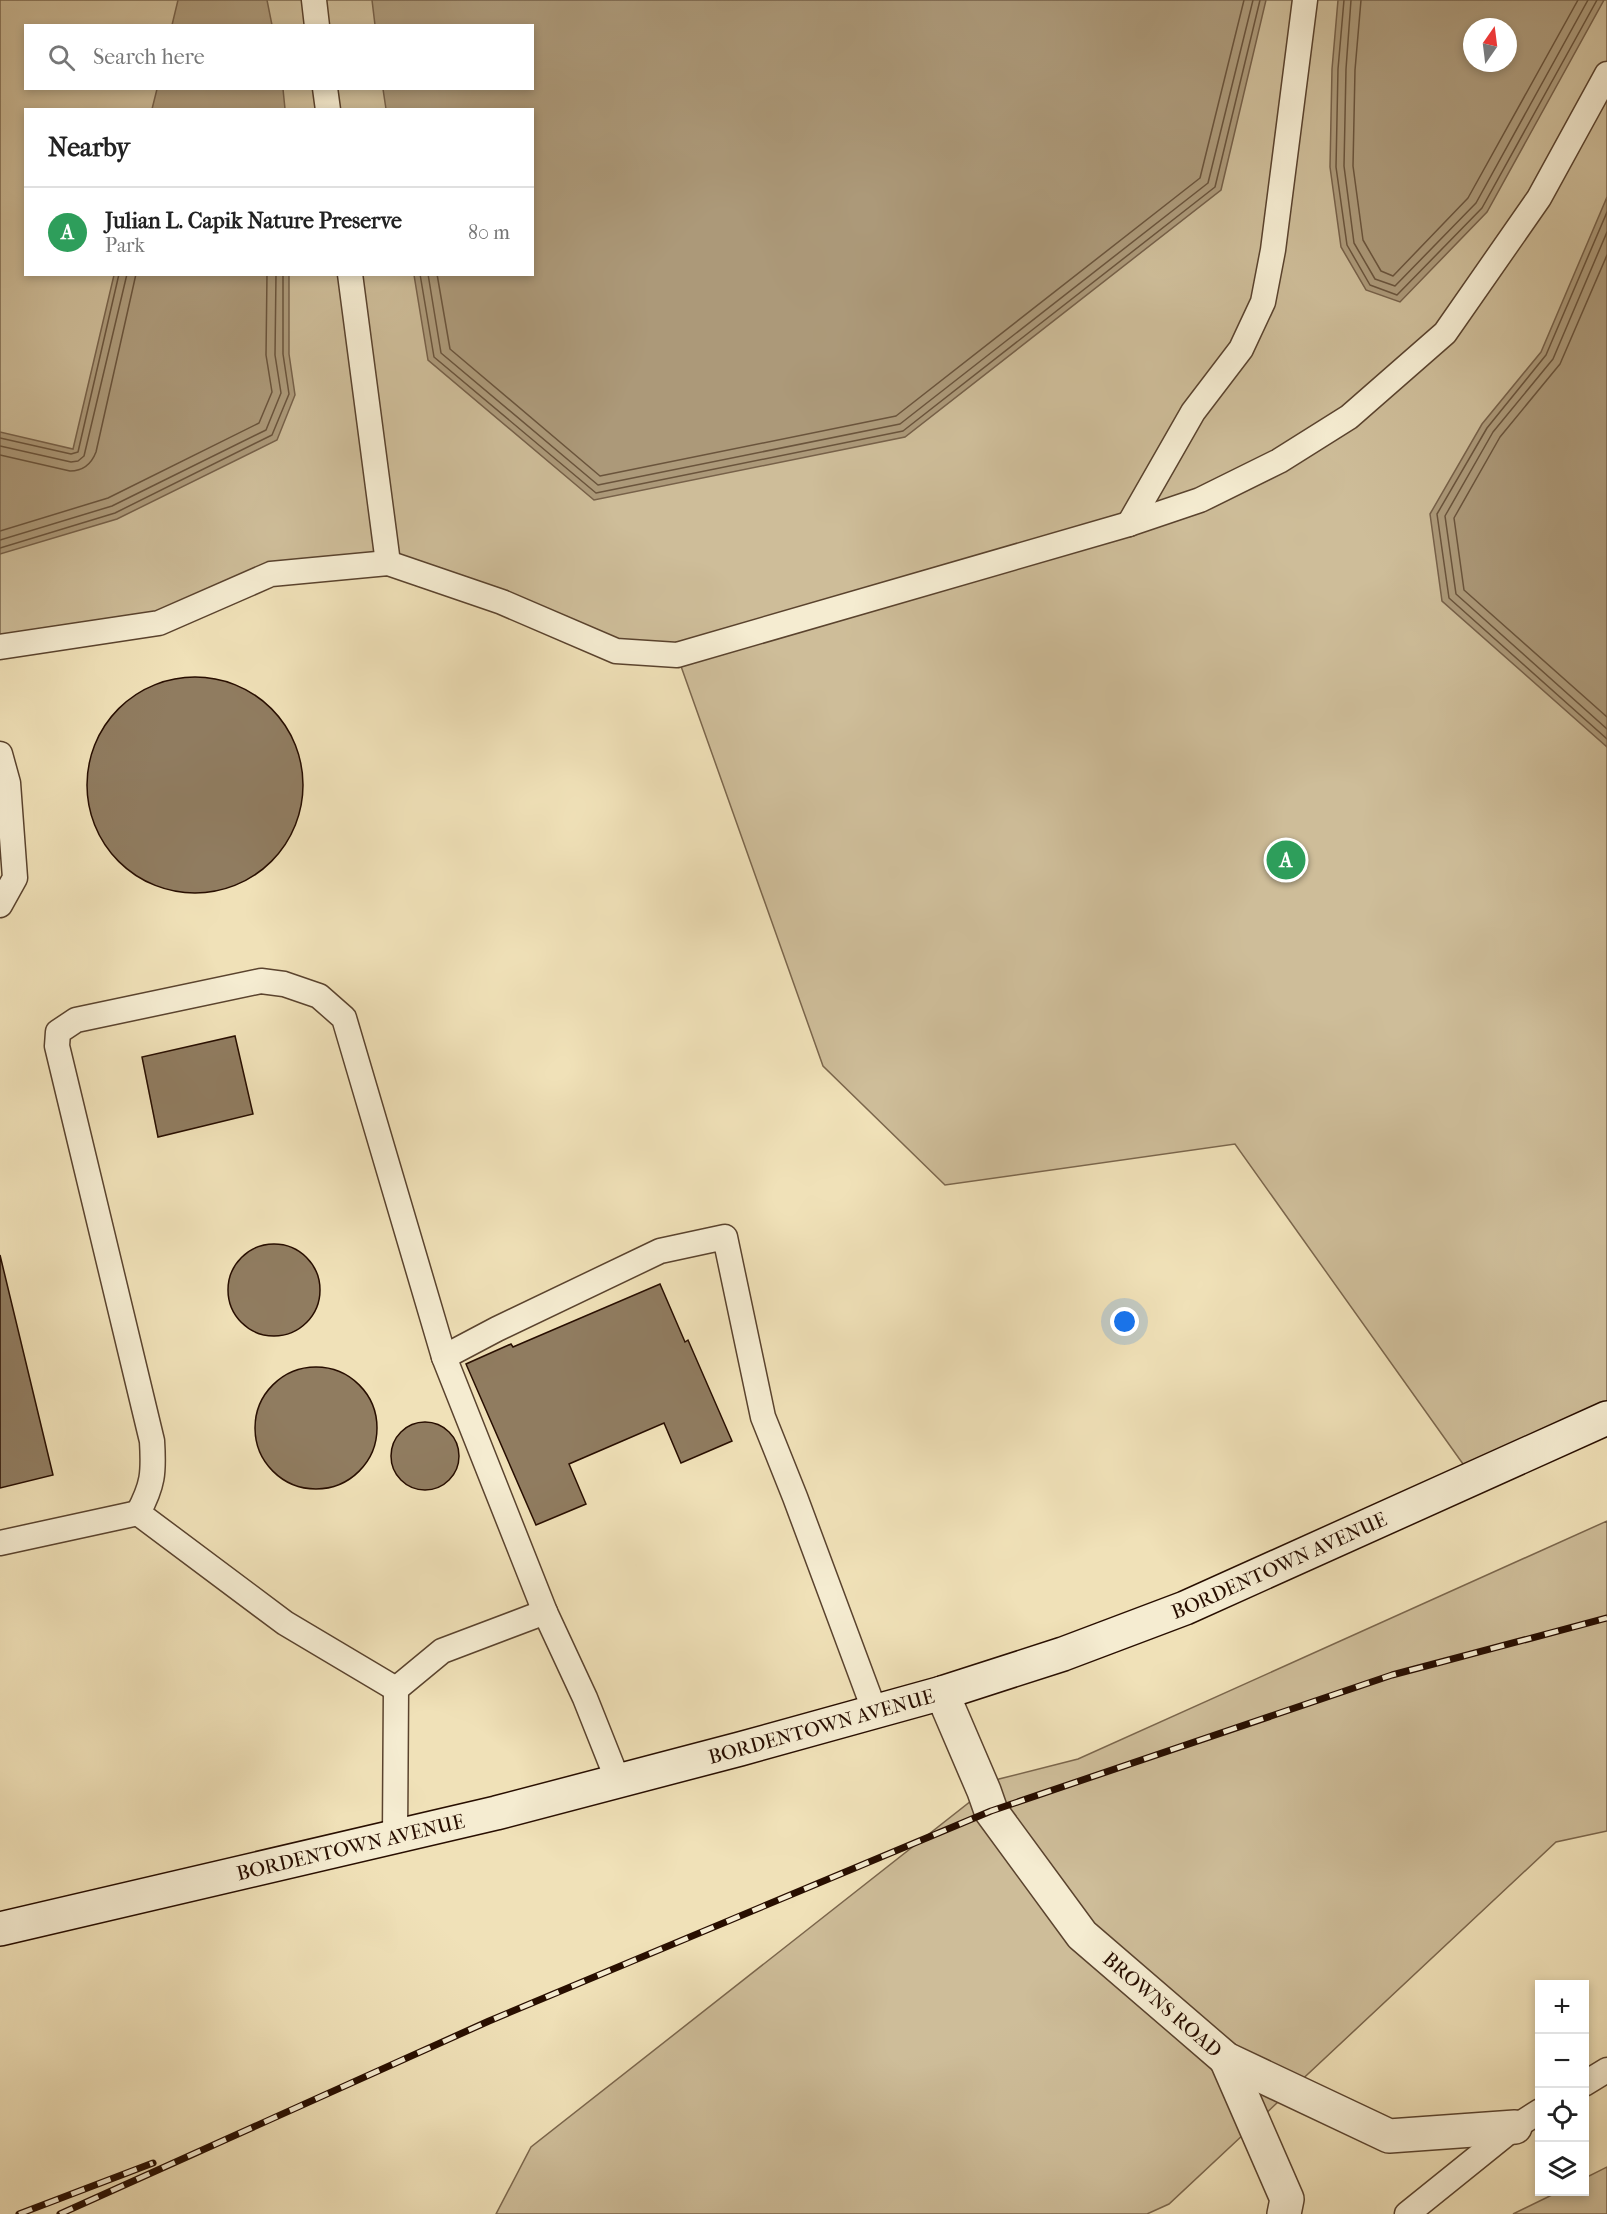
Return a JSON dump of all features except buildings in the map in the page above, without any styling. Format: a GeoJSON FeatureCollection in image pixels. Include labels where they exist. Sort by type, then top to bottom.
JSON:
{"type":"FeatureCollection","features":[{"type":"Feature","properties":{"kind":"main road","name":"BORDENTOWN AVENUE"},"geometry":{"type":"LineString","coordinates":[[0,1929],[395,1837],[618,1781],[942,1693],[1064,1654],[1185,1608],[1607,1418]]}},
{"type":"Feature","properties":{"kind":"main road","name":"BROWNS ROAD"},"geometry":{"type":"LineString","coordinates":[[942,1693],[991,1811],[1082,1935],[1226,2060],[1389,2136],[1527,2119]]}},
{"type":"Feature","properties":{"kind":"main road"},"geometry":{"type":"LineString","coordinates":[[1226,2060],[1287,2199],[1284,2214]]}},
{"type":"Feature","properties":{"kind":"lane"},"geometry":{"type":"LineString","coordinates":[[314,0],[317,24]]}},
{"type":"Feature","properties":{"kind":"lane"},"geometry":{"type":"LineString","coordinates":[[1129,524],[1193,412],[1241,349],[1263,302],[1273,250],[1305,0]]}},
{"type":"Feature","properties":{"kind":"lane"},"geometry":{"type":"LineString","coordinates":[[0,647],[159,624],[271,574],[388,563],[502,602],[616,651],[677,655],[1129,524],[1200,500],[1280,461],[1349,417],[1444,333],[1539,198],[1607,74]]}},
{"type":"Feature","properties":{"kind":"lane"},"geometry":{"type":"LineString","coordinates":[[325,90],[328,108]]}},
{"type":"Feature","properties":{"kind":"lane"},"geometry":{"type":"LineString","coordinates":[[350,276],[388,563]]}},
{"type":"Feature","properties":{"kind":"lane"},"geometry":{"type":"LineString","coordinates":[[0,754],[8,783],[15,878],[0,905]]}},
{"type":"Feature","properties":{"kind":"lane"},"geometry":{"type":"LineString","coordinates":[[138,1513],[149,1492],[154,1471],[152,1441],[57,1046],[58,1032],[76,1020],[261,981],[284,984],[320,996],[344,1018],[444,1357],[545,1612],[585,1698],[618,1781]]}},
{"type":"Feature","properties":{"kind":"lane"},"geometry":{"type":"LineString","coordinates":[[444,1357],[660,1251],[726,1237],[763,1417],[875,1712]]}},
{"type":"Feature","properties":{"kind":"lane"},"geometry":{"type":"LineString","coordinates":[[0,1543],[138,1513],[285,1623],[396,1689]]}},
{"type":"Feature","properties":{"kind":"lane"},"geometry":{"type":"LineString","coordinates":[[396,1689],[442,1652],[545,1612]]}},
{"type":"Feature","properties":{"kind":"lane"},"geometry":{"type":"LineString","coordinates":[[395,1837],[396,1689]]}},
{"type":"Feature","properties":{"kind":"lane"},"geometry":{"type":"LineString","coordinates":[[1589,2081],[1607,2070]]}},
{"type":"Feature","properties":{"kind":"lane"},"geometry":{"type":"LineString","coordinates":[[1407,2214],[1527,2119]]}},
{"type":"Feature","properties":{"kind":"shaded area"},"geometry":{"type":"Polygon","coordinates":[[[0,0],[1607,0],[1607,1418],[1473,1478],[1235,1144],[945,1185],[823,1066],[677,655],[616,651],[388,563],[271,574],[159,623],[0,647],[0,0]]]}},
{"type":"Feature","properties":{"kind":"shaded area"},"geometry":{"type":"Polygon","coordinates":[[[1607,1521],[1607,1831],[1556,1842],[1169,2204],[1147,2214],[496,2214],[531,2147],[999,1779],[1078,1759],[1607,1521]]]}},
{"type":"Feature","properties":{"kind":"shaded area"},"geometry":{"type":"Polygon","coordinates":[[[1607,2167],[1607,2214],[1513,2214],[1550,2196],[1589,2196],[1589,2176],[1607,2167]]]}},
{"type":"Feature","properties":{"kind":"water"},"geometry":{"type":"Polygon","coordinates":[[[178,0],[267,0],[272,24],[172,24],[178,0]]]}},
{"type":"Feature","properties":{"kind":"water"},"geometry":{"type":"Polygon","coordinates":[[[372,0],[1266,0],[1221,190],[905,437],[594,500],[428,360],[414,276],[534,276],[534,108],[386,108],[383,90],[534,90],[534,24],[375,24],[372,0]]]}},
{"type":"Feature","properties":{"kind":"water"},"geometry":{"type":"Polygon","coordinates":[[[1338,0],[1604,0],[1487,212],[1400,302],[1366,290],[1341,247],[1330,167],[1332,69],[1338,0]]]}},
{"type":"Feature","properties":{"kind":"water"},"geometry":{"type":"Polygon","coordinates":[[[157,90],[283,90],[285,108],[152,108],[157,90]]]}},
{"type":"Feature","properties":{"kind":"water"},"geometry":{"type":"Polygon","coordinates":[[[1607,197],[1607,747],[1442,601],[1430,514],[1482,424],[1541,352],[1607,197]]]}},
{"type":"Feature","properties":{"kind":"water"},"geometry":{"type":"Polygon","coordinates":[[[114,276],[289,276],[289,354],[295,395],[277,440],[117,519],[0,554],[0,432],[73,449],[114,276]]]}},
{"type":"Feature","properties":{"kind":"railway"},"geometry":{"type":"LineString","coordinates":[[60,2214],[489,2021],[991,1811],[1392,1675],[1607,1618]]}},
{"type":"Feature","properties":{"kind":"railway"},"geometry":{"type":"LineString","coordinates":[[19,2214],[153,2163]]}},
{"type":"Feature","properties":{"kind":"place","name":"Julian L. Capik Nature Preserve"},"geometry":{"type":"Point","coordinates":[1286,860]}}]}
